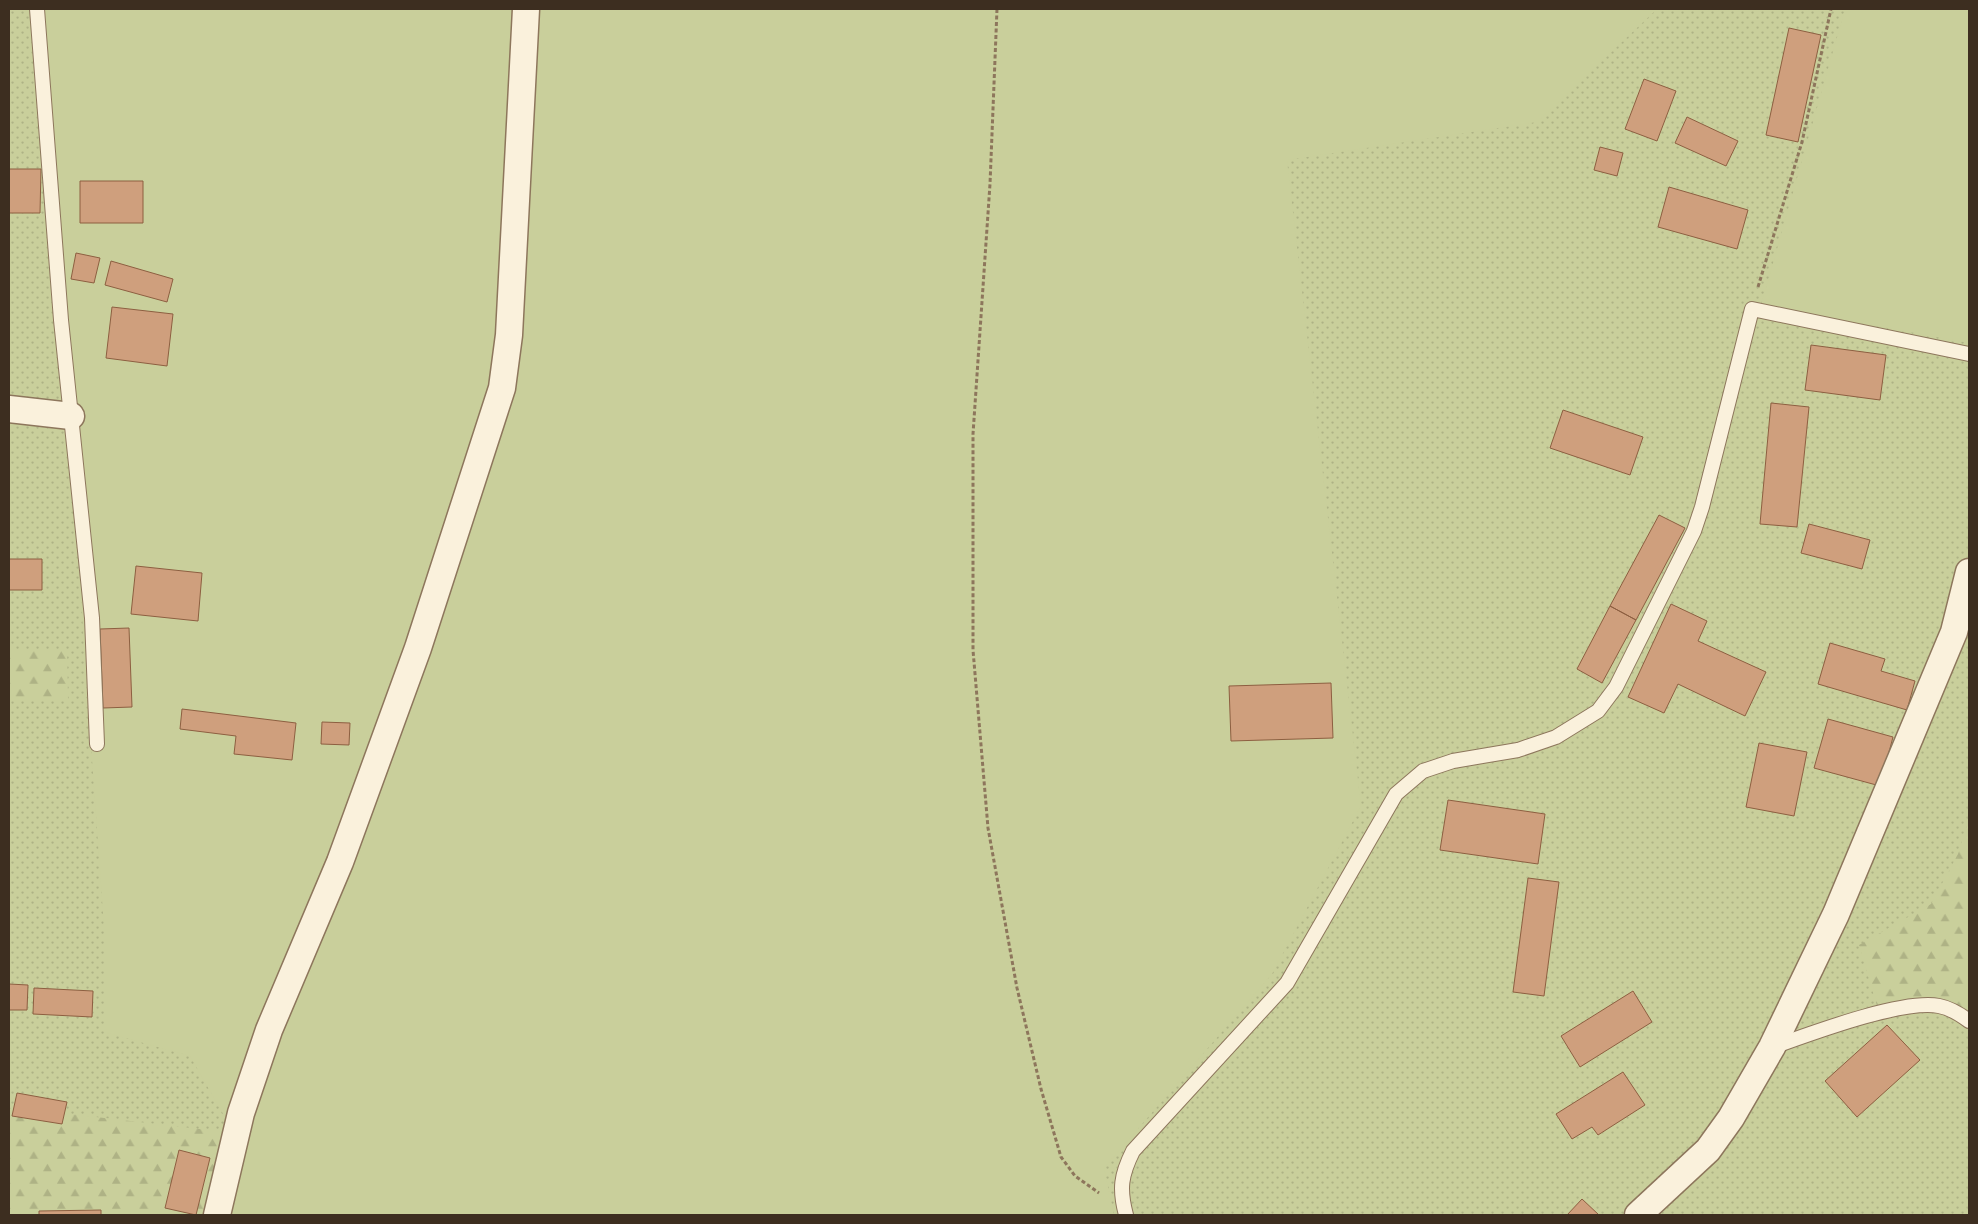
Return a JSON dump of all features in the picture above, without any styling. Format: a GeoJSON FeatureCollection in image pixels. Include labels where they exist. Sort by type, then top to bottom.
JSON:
{"type":"FeatureCollection","features":[{"type":"Feature","properties":{"kind":"street"},"geometry":{"type":"LineString","coordinates":[[217,1215],[241,1113],[269,1030],[340,862],[418,648],[502,388],[509,335],[526,9]]}},
{"type":"Feature","properties":{"kind":"street"},"geometry":{"type":"LineString","coordinates":[[9,409],[71,416]]}},
{"type":"Feature","properties":{"kind":"street"},"geometry":{"type":"LineString","coordinates":[[1638,1215],[1708,1150],[1731,1118],[1772,1047],[1836,914],[1954,632],[1969,572]]}},
{"type":"Feature","properties":{"kind":"lane"},"geometry":{"type":"LineString","coordinates":[[37,9],[61,320],[92,618],[97,744]]}},
{"type":"Feature","properties":{"kind":"lane"},"geometry":{"type":"LineString","coordinates":[[1126,1215],[1121,1198],[1123,1173],[1133,1151],[1287,983],[1396,794],[1423,771],[1453,761],[1518,750],[1556,737],[1598,711],[1616,687],[1694,531],[1702,507],[1752,309],[1969,354]]}},
{"type":"Feature","properties":{"kind":"lane"},"geometry":{"type":"LineString","coordinates":[[1772,1047],[1898,1008],[1922,1005],[1940,1006],[1961,1015],[1969,1021]]}},
{"type":"Feature","properties":{"kind":"path"},"geometry":{"type":"LineString","coordinates":[[997,9],[990,184],[973,434],[973,650],[988,828],[1017,988],[1041,1089],[1061,1157],[1075,1176],[1096,1192],[1121,1198]]}},
{"type":"Feature","properties":{"kind":"path"},"geometry":{"type":"LineString","coordinates":[[1752,309],[1802,142],[1831,9]]}},
{"type":"Feature","properties":{"kind":"green space"},"geometry":{"type":"Polygon","coordinates":[[[9,9],[204,9],[279,1215],[9,1215],[9,9]]]}},
{"type":"Feature","properties":{"kind":"green space"},"geometry":{"type":"Polygon","coordinates":[[[39,9],[1657,9],[1537,122],[1287,160],[1361,806],[1272,974],[1104,1168],[1114,1215],[208,1215],[234,1133],[190,1056],[104,1032],[104,927],[84,647],[60,210],[39,9]]]}},
{"type":"Feature","properties":{"kind":"green space"},"geometry":{"type":"Polygon","coordinates":[[[957,9],[1864,9],[1969,328],[1969,1215],[959,1215],[957,9]]]}},
{"type":"Feature","properties":{"kind":"green space"},"geometry":{"type":"Polygon","coordinates":[[[1845,9],[1969,9],[1969,343],[1871,325],[1760,309],[1845,9]]]}},
{"type":"Feature","properties":{"kind":"green space"},"geometry":{"type":"Polygon","coordinates":[[[9,649],[67,649],[68,700],[9,700],[9,649]]]}},
{"type":"Feature","properties":{"kind":"green space"},"geometry":{"type":"Polygon","coordinates":[[[1969,819],[1969,1028],[1945,1007],[1877,1006],[1859,945],[1931,904],[1958,854],[1969,819]]]}},
{"type":"Feature","properties":{"kind":"green space"},"geometry":{"type":"Polygon","coordinates":[[[9,1107],[234,1133],[208,1215],[9,1215],[9,1107]]]}},
{"type":"Feature","properties":{"kind":"building"},"geometry":{"type":"Polygon","coordinates":[[[1789,28],[1821,35],[1798,142],[1766,135],[1789,28]]]}},
{"type":"Feature","properties":{"kind":"building"},"geometry":{"type":"Polygon","coordinates":[[[1644,79],[1676,91],[1657,141],[1625,129],[1644,79]]]}},
{"type":"Feature","properties":{"kind":"building"},"geometry":{"type":"Polygon","coordinates":[[[1687,117],[1738,141],[1726,166],[1675,143],[1687,117]]]}},
{"type":"Feature","properties":{"kind":"building"},"geometry":{"type":"Polygon","coordinates":[[[1600,147],[1623,153],[1617,176],[1594,170],[1600,147]]]}},
{"type":"Feature","properties":{"kind":"building"},"geometry":{"type":"Polygon","coordinates":[[[9,169],[41,169],[40,213],[9,213],[9,169]]]}},
{"type":"Feature","properties":{"kind":"building"},"geometry":{"type":"Polygon","coordinates":[[[80,181],[143,181],[143,223],[80,223],[80,181]]]}},
{"type":"Feature","properties":{"kind":"building"},"geometry":{"type":"Polygon","coordinates":[[[1669,187],[1748,210],[1737,249],[1658,227],[1669,187]]]}},
{"type":"Feature","properties":{"kind":"building"},"geometry":{"type":"Polygon","coordinates":[[[76,253],[100,258],[94,283],[71,279],[76,253]]]}},
{"type":"Feature","properties":{"kind":"building"},"geometry":{"type":"Polygon","coordinates":[[[111,261],[173,279],[167,302],[105,285],[111,261]]]}},
{"type":"Feature","properties":{"kind":"building"},"geometry":{"type":"Polygon","coordinates":[[[112,307],[173,314],[167,366],[106,358],[112,307]]]}},
{"type":"Feature","properties":{"kind":"building"},"geometry":{"type":"Polygon","coordinates":[[[1811,345],[1886,355],[1880,400],[1805,390],[1811,345]]]}},
{"type":"Feature","properties":{"kind":"building"},"geometry":{"type":"Polygon","coordinates":[[[1771,403],[1809,407],[1797,527],[1760,524],[1771,403]]]}},
{"type":"Feature","properties":{"kind":"building"},"geometry":{"type":"Polygon","coordinates":[[[1563,410],[1643,437],[1630,475],[1550,448],[1563,410]]]}},
{"type":"Feature","properties":{"kind":"building"},"geometry":{"type":"Polygon","coordinates":[[[1659,515],[1685,528],[1636,620],[1610,606],[1659,515]]]}},
{"type":"Feature","properties":{"kind":"building"},"geometry":{"type":"Polygon","coordinates":[[[1809,524],[1870,540],[1862,569],[1801,553],[1809,524]]]}},
{"type":"Feature","properties":{"kind":"building"},"geometry":{"type":"Polygon","coordinates":[[[9,559],[42,559],[42,590],[9,590],[9,559]]]}},
{"type":"Feature","properties":{"kind":"building"},"geometry":{"type":"Polygon","coordinates":[[[136,566],[202,573],[198,621],[131,614],[136,566]]]}},
{"type":"Feature","properties":{"kind":"building"},"geometry":{"type":"Polygon","coordinates":[[[1671,604],[1707,621],[1698,641],[1766,672],[1745,716],[1678,684],[1664,713],[1628,697],[1671,604]]]}},
{"type":"Feature","properties":{"kind":"building"},"geometry":{"type":"Polygon","coordinates":[[[1610,606],[1636,620],[1602,683],[1577,669],[1610,606]]]}},
{"type":"Feature","properties":{"kind":"building"},"geometry":{"type":"Polygon","coordinates":[[[129,628],[132,707],[103,708],[100,629],[129,628]]]}},
{"type":"Feature","properties":{"kind":"building"},"geometry":{"type":"Polygon","coordinates":[[[1830,643],[1885,659],[1881,671],[1915,681],[1907,710],[1818,684],[1830,643]]]}},
{"type":"Feature","properties":{"kind":"building"},"geometry":{"type":"Polygon","coordinates":[[[1331,683],[1333,738],[1231,741],[1229,686],[1331,683]]]}},
{"type":"Feature","properties":{"kind":"building"},"geometry":{"type":"Polygon","coordinates":[[[182,709],[296,723],[292,760],[234,754],[236,736],[180,729],[182,709]]]}},
{"type":"Feature","properties":{"kind":"building"},"geometry":{"type":"Polygon","coordinates":[[[1828,719],[1893,737],[1880,786],[1814,768],[1828,719]]]}},
{"type":"Feature","properties":{"kind":"building"},"geometry":{"type":"Polygon","coordinates":[[[322,722],[350,723],[349,745],[321,744],[322,722]]]}},
{"type":"Feature","properties":{"kind":"building"},"geometry":{"type":"Polygon","coordinates":[[[1759,743],[1807,752],[1794,816],[1746,807],[1759,743]]]}},
{"type":"Feature","properties":{"kind":"building"},"geometry":{"type":"Polygon","coordinates":[[[1448,800],[1545,814],[1538,864],[1440,850],[1448,800]]]}},
{"type":"Feature","properties":{"kind":"building"},"geometry":{"type":"Polygon","coordinates":[[[1528,878],[1559,882],[1544,996],[1513,992],[1528,878]]]}},
{"type":"Feature","properties":{"kind":"building"},"geometry":{"type":"Polygon","coordinates":[[[9,984],[28,985],[27,1010],[9,1010],[9,984]]]}},
{"type":"Feature","properties":{"kind":"building"},"geometry":{"type":"Polygon","coordinates":[[[34,988],[93,991],[92,1017],[33,1014],[34,988]]]}},
{"type":"Feature","properties":{"kind":"building"},"geometry":{"type":"Polygon","coordinates":[[[1633,991],[1652,1022],[1580,1067],[1561,1036],[1633,991]]]}},
{"type":"Feature","properties":{"kind":"building"},"geometry":{"type":"Polygon","coordinates":[[[1887,1025],[1920,1060],[1857,1117],[1825,1081],[1887,1025]]]}},
{"type":"Feature","properties":{"kind":"building"},"geometry":{"type":"Polygon","coordinates":[[[1623,1072],[1645,1105],[1598,1135],[1592,1127],[1572,1139],[1556,1114],[1623,1072]]]}},
{"type":"Feature","properties":{"kind":"building"},"geometry":{"type":"Polygon","coordinates":[[[17,1093],[67,1102],[62,1124],[12,1116],[17,1093]]]}},
{"type":"Feature","properties":{"kind":"building"},"geometry":{"type":"Polygon","coordinates":[[[179,1150],[210,1158],[196,1215],[165,1208],[179,1150]]]}},
{"type":"Feature","properties":{"kind":"building"},"geometry":{"type":"Polygon","coordinates":[[[1582,1199],[1599,1215],[1567,1215],[1582,1199]]]}},
{"type":"Feature","properties":{"kind":"building"},"geometry":{"type":"Polygon","coordinates":[[[101,1210],[101,1215],[39,1215],[39,1211],[101,1210]]]}}]}
